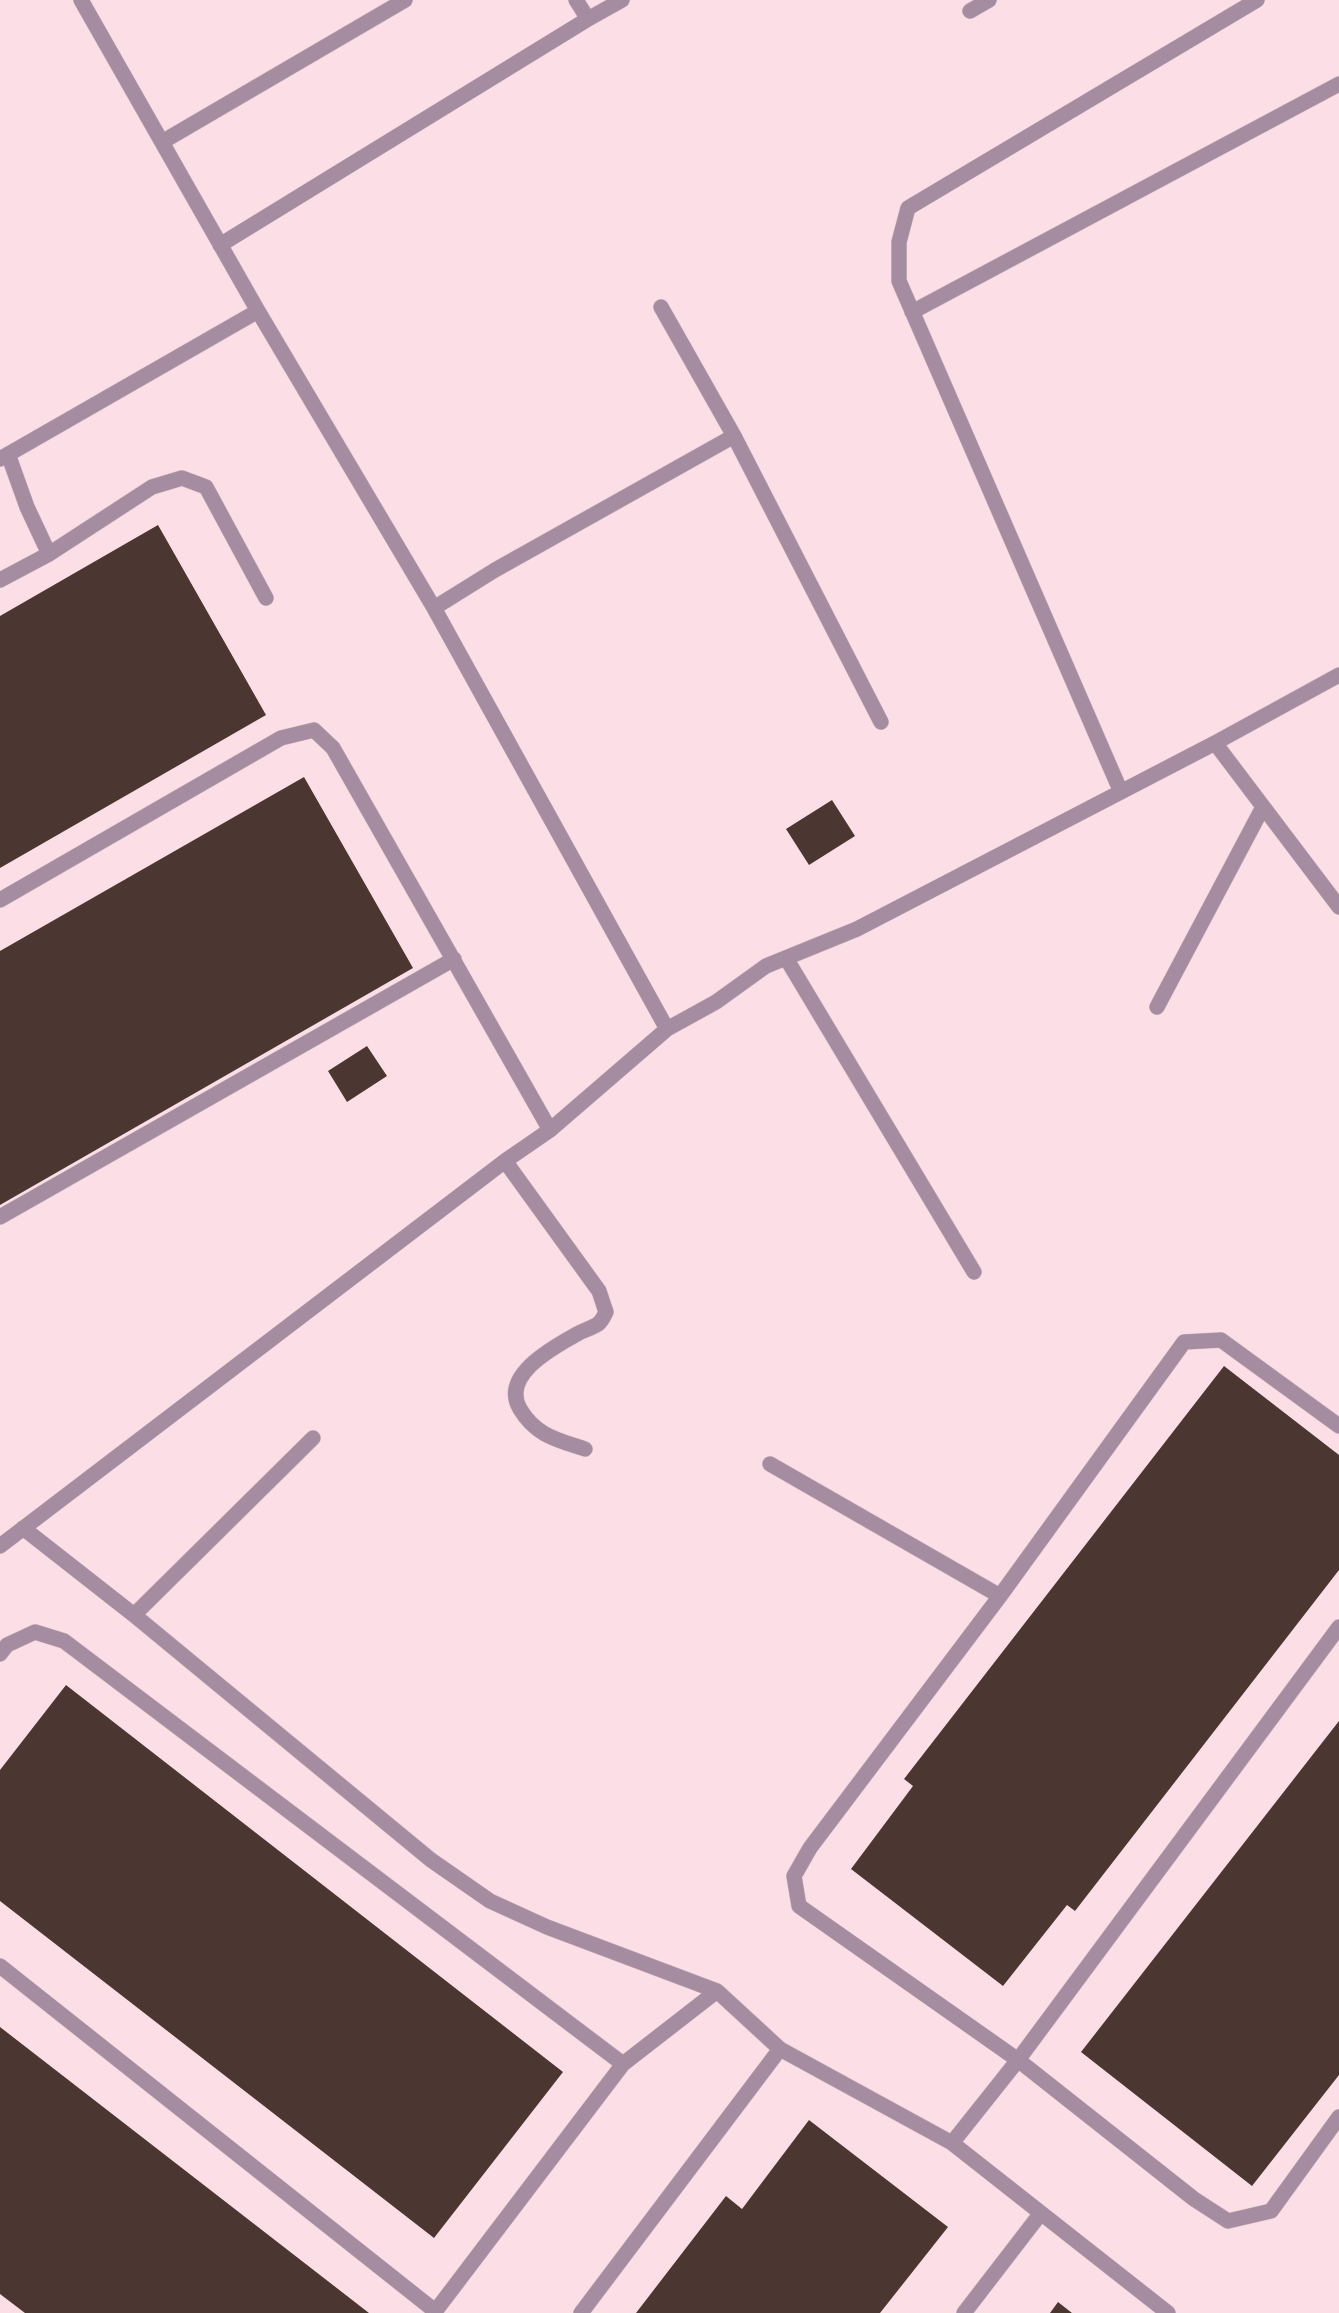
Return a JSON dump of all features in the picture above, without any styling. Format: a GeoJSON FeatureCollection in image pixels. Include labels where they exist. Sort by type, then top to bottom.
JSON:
{"type":"FeatureCollection","features":[{"type":"Feature","properties":{"kind":"street"},"geometry":{"type":"LineString","coordinates":[[81,0],[258,311],[434,608],[667,1029]]}},
{"type":"Feature","properties":{"kind":"street"},"geometry":{"type":"LineString","coordinates":[[162,142],[405,0]]}},
{"type":"Feature","properties":{"kind":"street"},"geometry":{"type":"LineString","coordinates":[[576,0],[588,19]]}},
{"type":"Feature","properties":{"kind":"street"},"geometry":{"type":"LineString","coordinates":[[220,245],[622,0]]}},
{"type":"Feature","properties":{"kind":"street"},"geometry":{"type":"LineString","coordinates":[[970,11],[989,0]]}},
{"type":"Feature","properties":{"kind":"street"},"geometry":{"type":"LineString","coordinates":[[1121,792],[899,281],[899,242],[908,208],[1257,0]]}},
{"type":"Feature","properties":{"kind":"street"},"geometry":{"type":"LineString","coordinates":[[912,312],[1339,84]]}},
{"type":"Feature","properties":{"kind":"street"},"geometry":{"type":"LineString","coordinates":[[661,307],[734,436],[881,722]]}},
{"type":"Feature","properties":{"kind":"street"},"geometry":{"type":"LineString","coordinates":[[49,554],[4,456],[258,311]]}},
{"type":"Feature","properties":{"kind":"street"},"geometry":{"type":"LineString","coordinates":[[434,608],[495,570],[734,436]]}},
{"type":"Feature","properties":{"kind":"street"},"geometry":{"type":"LineString","coordinates":[[0,580],[49,554],[152,487],[182,478],[207,487],[266,598]]}},
{"type":"Feature","properties":{"kind":"street"},"geometry":{"type":"LineString","coordinates":[[0,1546],[505,1161],[550,1130],[667,1029],[716,1002],[766,966],[857,929],[1215,743],[1339,675]]}},
{"type":"Feature","properties":{"kind":"street"},"geometry":{"type":"LineString","coordinates":[[0,900],[281,738],[314,730],[333,748],[550,1130]]}},
{"type":"Feature","properties":{"kind":"street"},"geometry":{"type":"LineString","coordinates":[[1215,743],[1339,907]]}},
{"type":"Feature","properties":{"kind":"street"},"geometry":{"type":"LineString","coordinates":[[1157,1006],[1263,807]]}},
{"type":"Feature","properties":{"kind":"street"},"geometry":{"type":"LineString","coordinates":[[786,958],[974,1272]]}},
{"type":"Feature","properties":{"kind":"street"},"geometry":{"type":"LineString","coordinates":[[0,1217],[454,959]]}},
{"type":"Feature","properties":{"kind":"street"},"geometry":{"type":"LineString","coordinates":[[505,1161],[599,1291],[606,1312],[599,1323],[532,1362],[518,1382],[517,1403],[529,1424],[552,1438],[585,1449]]}},
{"type":"Feature","properties":{"kind":"street"},"geometry":{"type":"LineString","coordinates":[[1339,1426],[1221,1340],[1184,1342],[1000,1596],[810,1848],[794,1876],[799,1906],[1018,2060],[1194,2199],[1228,2221],[1271,2211],[1339,2117]]}},
{"type":"Feature","properties":{"kind":"street"},"geometry":{"type":"LineString","coordinates":[[134,1615],[313,1438]]}},
{"type":"Feature","properties":{"kind":"street"},"geometry":{"type":"LineString","coordinates":[[770,1464],[1000,1596]]}},
{"type":"Feature","properties":{"kind":"street"},"geometry":{"type":"LineString","coordinates":[[23,1528],[134,1615],[431,1860],[490,1901],[547,1927],[717,1991],[780,2049],[952,2143],[1168,2313]]}},
{"type":"Feature","properties":{"kind":"street"},"geometry":{"type":"LineString","coordinates":[[952,2143],[1018,2060],[1339,1627]]}},
{"type":"Feature","properties":{"kind":"street"},"geometry":{"type":"LineString","coordinates":[[0,1654],[7,1646],[35,1632],[64,1641],[623,2064]]}},
{"type":"Feature","properties":{"kind":"street"},"geometry":{"type":"LineString","coordinates":[[0,1966],[434,2312],[623,2064],[717,1991]]}},
{"type":"Feature","properties":{"kind":"street"},"geometry":{"type":"LineString","coordinates":[[581,2313],[780,2049]]}},
{"type":"Feature","properties":{"kind":"street"},"geometry":{"type":"LineString","coordinates":[[964,2313],[1041,2213]]}},
{"type":"Feature","properties":{"kind":"building"},"geometry":{"type":"Polygon","coordinates":[[[158,525],[266,715],[0,868],[0,616],[158,525]]]}},
{"type":"Feature","properties":{"kind":"building"},"geometry":{"type":"Polygon","coordinates":[[[304,777],[413,968],[0,1205],[0,951],[304,777]]]}},
{"type":"Feature","properties":{"kind":"building"},"geometry":{"type":"Polygon","coordinates":[[[832,800],[855,836],[809,865],[786,829],[832,800]]]}},
{"type":"Feature","properties":{"kind":"building"},"geometry":{"type":"Polygon","coordinates":[[[367,1046],[387,1076],[347,1102],[328,1071],[367,1046]]]}},
{"type":"Feature","properties":{"kind":"building"},"geometry":{"type":"Polygon","coordinates":[[[1224,1366],[1339,1455],[1339,1570],[1075,1911],[1067,1905],[1003,1986],[851,1869],[913,1786],[904,1779],[1224,1366]]]}},
{"type":"Feature","properties":{"kind":"building"},"geometry":{"type":"Polygon","coordinates":[[[66,1685],[563,2072],[434,2238],[0,1901],[0,1770],[66,1685]]]}},
{"type":"Feature","properties":{"kind":"building"},"geometry":{"type":"Polygon","coordinates":[[[1339,1721],[1339,2075],[1252,2186],[1081,2052],[1339,1721]]]}},
{"type":"Feature","properties":{"kind":"building"},"geometry":{"type":"Polygon","coordinates":[[[0,2027],[369,2313],[25,2313],[0,2294],[0,2027]]]}},
{"type":"Feature","properties":{"kind":"building"},"geometry":{"type":"Polygon","coordinates":[[[809,2120],[948,2227],[880,2313],[636,2313],[726,2196],[742,2209],[809,2120]]]}},
{"type":"Feature","properties":{"kind":"building"},"geometry":{"type":"Polygon","coordinates":[[[1058,2302],[1072,2313],[1050,2313],[1058,2302]]]}}]}
